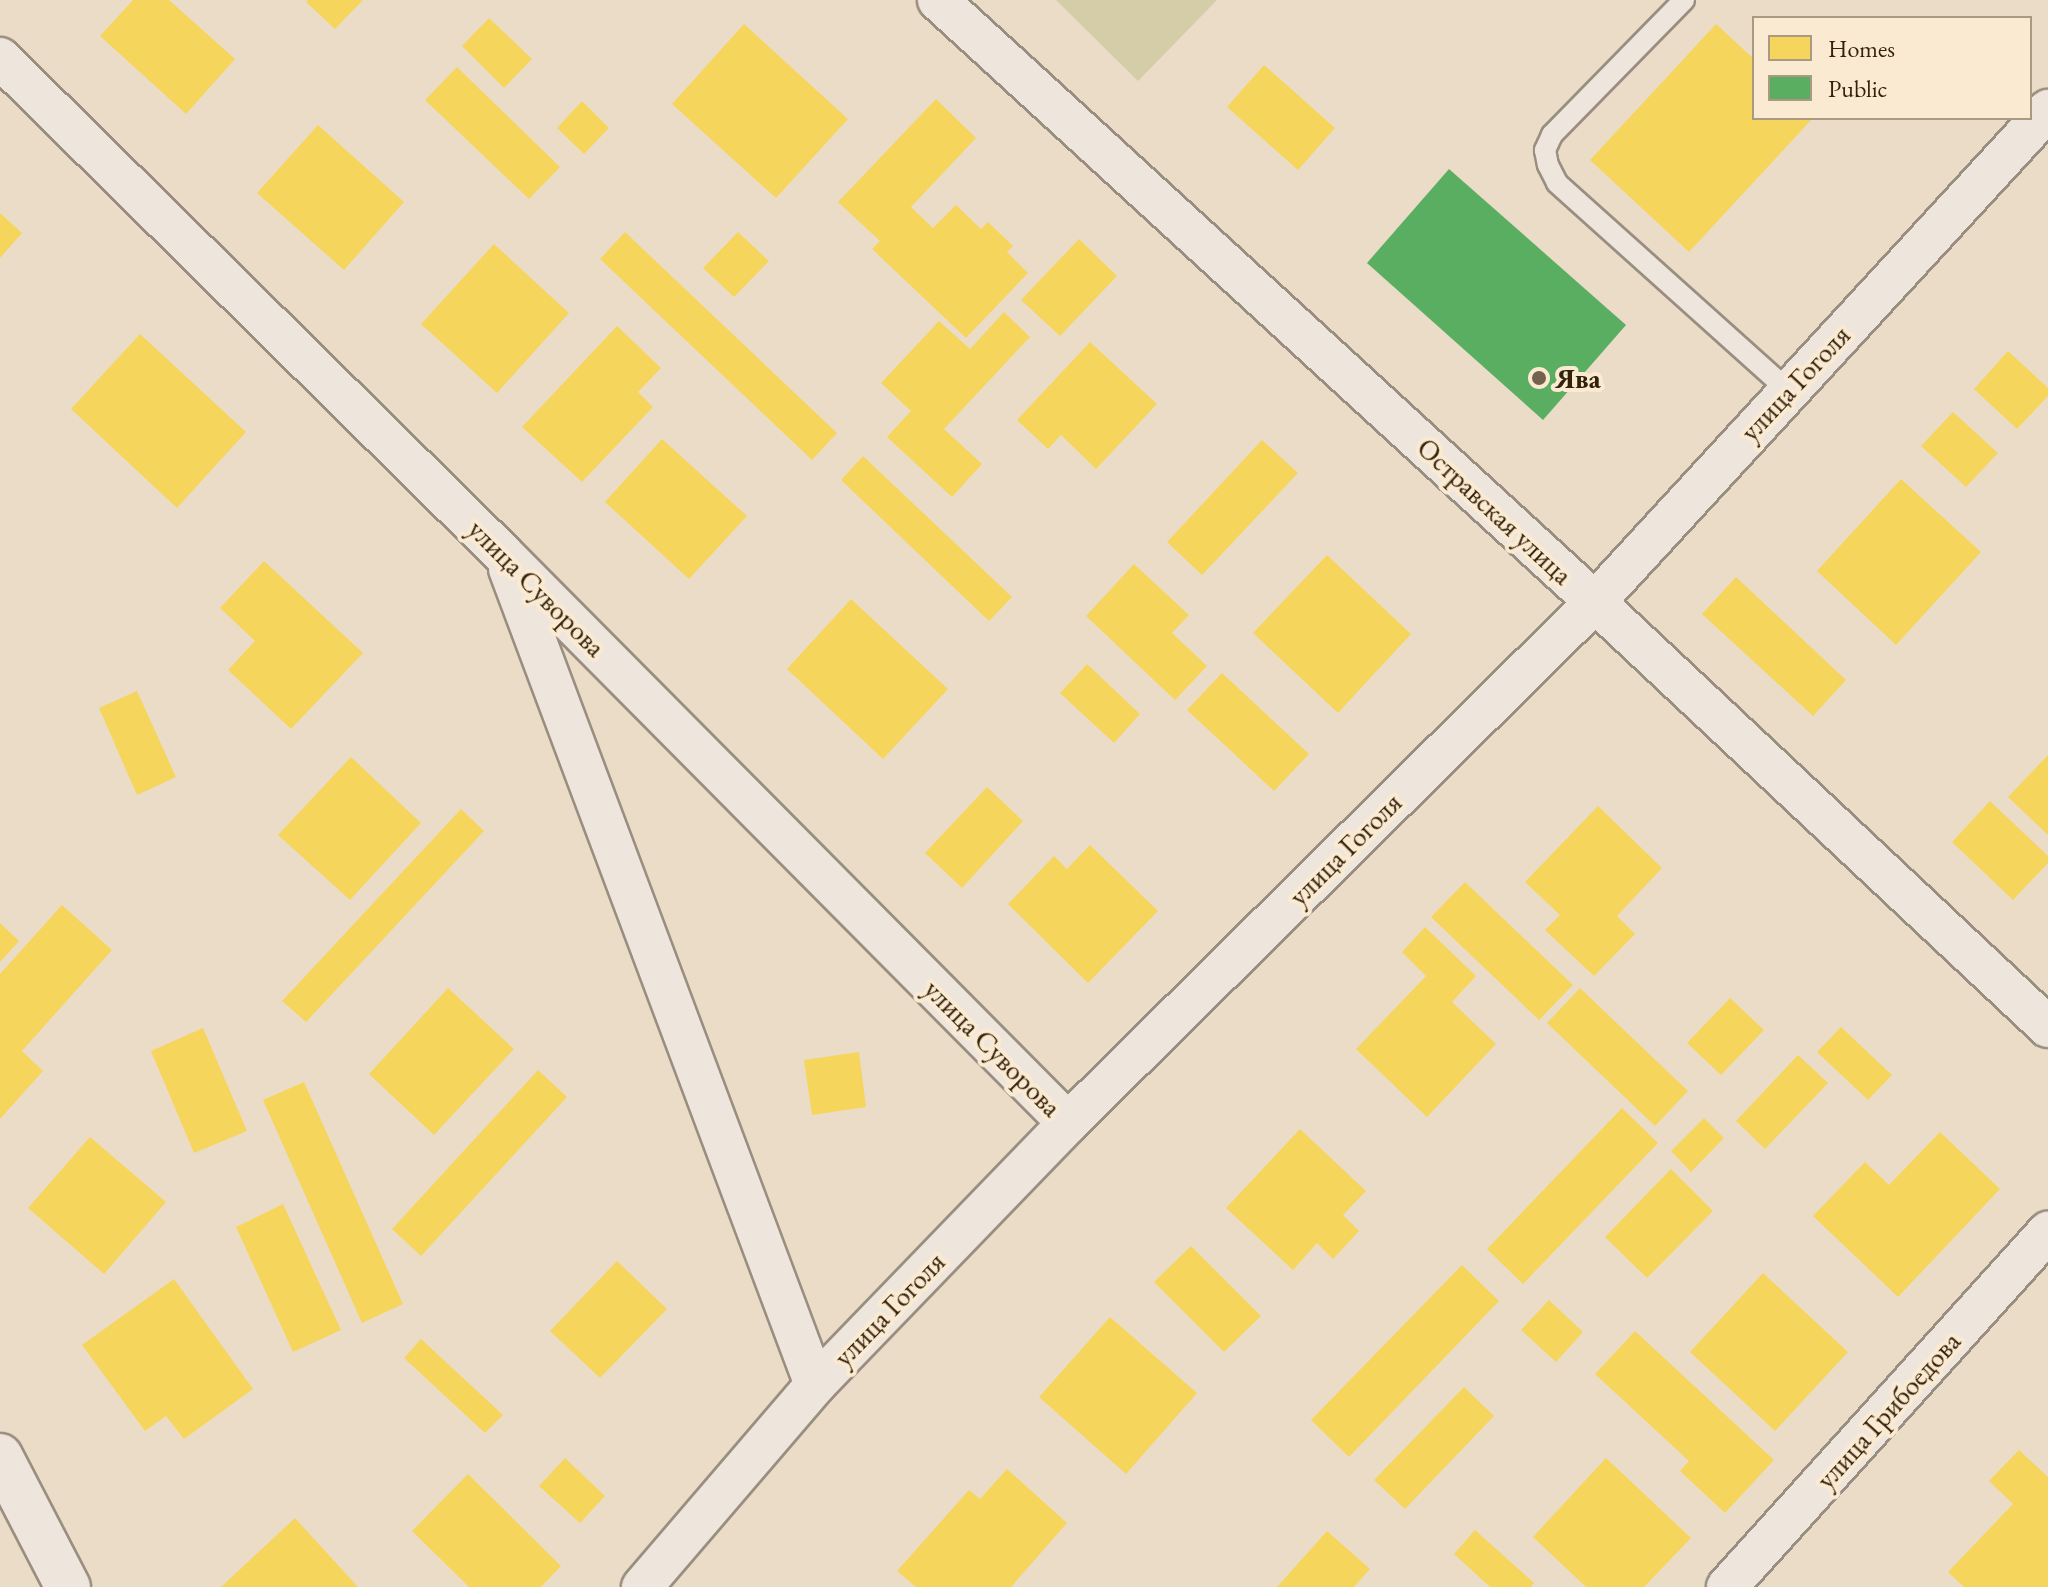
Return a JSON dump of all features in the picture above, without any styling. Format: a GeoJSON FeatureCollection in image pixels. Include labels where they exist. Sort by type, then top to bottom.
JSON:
{"type":"FeatureCollection","features":[{"type":"Feature","properties":{"kind":"street","name":"Остравская улица"},"geometry":{"type":"LineString","coordinates":[[938,0],[1595,602],[2048,1027]]}},
{"type":"Feature","properties":{"kind":"street","name":"улица Суворова"},"geometry":{"type":"LineString","coordinates":[[0,58],[503,554],[1068,1123]]}},
{"type":"Feature","properties":{"kind":"street","name":"улица Гоголя"},"geometry":{"type":"LineString","coordinates":[[642,1587],[815,1385],[1068,1123],[1595,602],[2048,110]]}},
{"type":"Feature","properties":{"kind":"street"},"geometry":{"type":"LineString","coordinates":[[503,554],[815,1385]]}},
{"type":"Feature","properties":{"kind":"street","name":"улица Грибоедова"},"geometry":{"type":"LineString","coordinates":[[1727,1587],[2048,1232]]}},
{"type":"Feature","properties":{"kind":"street"},"geometry":{"type":"LineString","coordinates":[[0,1456],[68,1587]]}},
{"type":"Feature","properties":{"kind":"lane"},"geometry":{"type":"LineString","coordinates":[[1684,0],[1552,135],[1545,150],[1548,165],[1557,183],[1788,390]]}},
{"type":"Feature","properties":{"kind":"shaded area"},"geometry":{"type":"Polygon","coordinates":[[[1056,0],[1217,0],[1138,81],[1056,0]]]}},
{"type":"Feature","properties":{"kind":"building: Homes"},"geometry":{"type":"Polygon","coordinates":[[[133,0],[169,0],[235,59],[186,114],[100,36],[133,0]]]}},
{"type":"Feature","properties":{"kind":"building: Homes"},"geometry":{"type":"Polygon","coordinates":[[[363,0],[335,29],[306,2],[363,0]]]}},
{"type":"Feature","properties":{"kind":"building: Homes"},"geometry":{"type":"Polygon","coordinates":[[[489,18],[532,59],[504,88],[462,46],[489,18]]]}},
{"type":"Feature","properties":{"kind":"building: Homes"},"geometry":{"type":"Polygon","coordinates":[[[744,24],[848,119],[776,198],[672,104],[744,24]]]}},
{"type":"Feature","properties":{"kind":"building: Homes"},"geometry":{"type":"Polygon","coordinates":[[[1716,24],[1752,57],[1752,120],[1811,120],[1689,252],[1590,160],[1716,24]]]}},
{"type":"Feature","properties":{"kind":"building: Homes"},"geometry":{"type":"Polygon","coordinates":[[[1264,65],[1335,128],[1298,170],[1227,107],[1264,65]]]}},
{"type":"Feature","properties":{"kind":"building: Homes"},"geometry":{"type":"Polygon","coordinates":[[[457,67],[560,167],[529,199],[425,100],[457,67]]]}},
{"type":"Feature","properties":{"kind":"building: Homes"},"geometry":{"type":"Polygon","coordinates":[[[936,99],[976,138],[911,207],[933,228],[956,205],[981,229],[988,222],[1013,246],[1007,252],[1028,273],[966,338],[872,249],[880,241],[838,202],[936,99]]]}},
{"type":"Feature","properties":{"kind":"building: Homes"},"geometry":{"type":"Polygon","coordinates":[[[582,101],[609,128],[584,154],[557,128],[582,101]]]}},
{"type":"Feature","properties":{"kind":"building: Homes"},"geometry":{"type":"Polygon","coordinates":[[[318,125],[404,202],[344,270],[257,193],[318,125]]]}},
{"type":"Feature","properties":{"kind":"building: Homes"},"geometry":{"type":"Polygon","coordinates":[[[0,213],[22,233],[0,258],[0,213]]]}},
{"type":"Feature","properties":{"kind":"building: Homes"},"geometry":{"type":"Polygon","coordinates":[[[625,232],[837,433],[812,460],[600,259],[625,232]]]}},
{"type":"Feature","properties":{"kind":"building: Homes"},"geometry":{"type":"Polygon","coordinates":[[[738,232],[769,261],[734,297],[703,268],[738,232]]]}},
{"type":"Feature","properties":{"kind":"building: Homes"},"geometry":{"type":"Polygon","coordinates":[[[1079,239],[1117,276],[1060,336],[1021,300],[1079,239]]]}},
{"type":"Feature","properties":{"kind":"building: Homes"},"geometry":{"type":"Polygon","coordinates":[[[494,244],[569,313],[497,393],[421,324],[494,244]]]}},
{"type":"Feature","properties":{"kind":"building: Homes"},"geometry":{"type":"Polygon","coordinates":[[[1004,312],[1030,337],[944,429],[982,464],[952,497],[887,437],[911,411],[881,383],[939,321],[970,349],[1004,312]]]}},
{"type":"Feature","properties":{"kind":"building: Homes"},"geometry":{"type":"Polygon","coordinates":[[[617,326],[661,368],[638,392],[653,407],[582,482],[522,427],[617,326]]]}},
{"type":"Feature","properties":{"kind":"building: Homes"},"geometry":{"type":"Polygon","coordinates":[[[140,334],[246,432],[177,508],[71,409],[140,334]]]}},
{"type":"Feature","properties":{"kind":"building: Homes"},"geometry":{"type":"Polygon","coordinates":[[[1090,342],[1157,404],[1096,469],[1061,435],[1048,449],[1017,420],[1090,342]]]}},
{"type":"Feature","properties":{"kind":"building: Homes"},"geometry":{"type":"Polygon","coordinates":[[[2008,351],[2048,388],[2048,396],[2017,429],[1974,389],[2008,351]]]}},
{"type":"Feature","properties":{"kind":"building: Homes"},"geometry":{"type":"Polygon","coordinates":[[[1953,412],[1998,453],[1966,487],[1921,446],[1953,412]]]}},
{"type":"Feature","properties":{"kind":"building: Homes"},"geometry":{"type":"Polygon","coordinates":[[[662,439],[747,516],[689,579],[605,502],[662,439]]]}},
{"type":"Feature","properties":{"kind":"building: Homes"},"geometry":{"type":"Polygon","coordinates":[[[1262,440],[1298,473],[1202,575],[1167,542],[1262,440]]]}},
{"type":"Feature","properties":{"kind":"building: Homes"},"geometry":{"type":"Polygon","coordinates":[[[863,456],[1012,597],[989,621],[841,480],[863,456]]]}},
{"type":"Feature","properties":{"kind":"building: Homes"},"geometry":{"type":"Polygon","coordinates":[[[1901,479],[1981,552],[1896,645],[1817,571],[1901,479]]]}},
{"type":"Feature","properties":{"kind":"building: Homes"},"geometry":{"type":"Polygon","coordinates":[[[1327,555],[1411,634],[1338,713],[1253,633],[1327,555]]]}},
{"type":"Feature","properties":{"kind":"building: Homes"},"geometry":{"type":"Polygon","coordinates":[[[264,561],[363,653],[291,729],[228,670],[255,641],[220,608],[264,561]]]}},
{"type":"Feature","properties":{"kind":"building: Homes"},"geometry":{"type":"Polygon","coordinates":[[[1134,564],[1189,615],[1172,633],[1207,666],[1175,700],[1086,616],[1134,564]]]}},
{"type":"Feature","properties":{"kind":"building: Homes"},"geometry":{"type":"Polygon","coordinates":[[[1736,577],[1846,680],[1813,716],[1702,614],[1736,577]]]}},
{"type":"Feature","properties":{"kind":"building: Homes"},"geometry":{"type":"Polygon","coordinates":[[[851,599],[948,689],[883,759],[787,669],[851,599]]]}},
{"type":"Feature","properties":{"kind":"building: Homes"},"geometry":{"type":"Polygon","coordinates":[[[1087,664],[1140,714],[1114,743],[1060,693],[1087,664]]]}},
{"type":"Feature","properties":{"kind":"building: Homes"},"geometry":{"type":"Polygon","coordinates":[[[1222,673],[1309,754],[1274,791],[1187,710],[1222,673]]]}},
{"type":"Feature","properties":{"kind":"building: Homes"},"geometry":{"type":"Polygon","coordinates":[[[137,691],[176,777],[137,795],[99,708],[137,691]]]}},
{"type":"Feature","properties":{"kind":"building: Homes"},"geometry":{"type":"Polygon","coordinates":[[[2048,755],[2048,835],[2008,797],[2048,755]]]}},
{"type":"Feature","properties":{"kind":"building: Homes"},"geometry":{"type":"Polygon","coordinates":[[[351,757],[421,823],[350,900],[278,835],[351,757]]]}},
{"type":"Feature","properties":{"kind":"building: Homes"},"geometry":{"type":"Polygon","coordinates":[[[987,787],[1023,821],[962,888],[925,853],[987,787]]]}},
{"type":"Feature","properties":{"kind":"building: Homes"},"geometry":{"type":"Polygon","coordinates":[[[1990,801],[2048,856],[2048,863],[2013,900],[1952,842],[1990,801]]]}},
{"type":"Feature","properties":{"kind":"building: Homes"},"geometry":{"type":"Polygon","coordinates":[[[1598,806],[1662,868],[1617,916],[1635,934],[1594,976],[1545,930],[1560,915],[1525,882],[1598,806]]]}},
{"type":"Feature","properties":{"kind":"building: Homes"},"geometry":{"type":"Polygon","coordinates":[[[461,809],[484,831],[306,1022],[282,1001],[461,809]]]}},
{"type":"Feature","properties":{"kind":"building: Homes"},"geometry":{"type":"Polygon","coordinates":[[[1090,845],[1158,911],[1088,983],[1008,904],[1054,856],[1067,869],[1090,845]]]}},
{"type":"Feature","properties":{"kind":"building: Homes"},"geometry":{"type":"Polygon","coordinates":[[[1465,882],[1573,985],[1539,1020],[1431,917],[1465,882]]]}},
{"type":"Feature","properties":{"kind":"building: Homes"},"geometry":{"type":"Polygon","coordinates":[[[62,905],[112,950],[22,1051],[43,1071],[0,1119],[0,974],[62,905]]]}},
{"type":"Feature","properties":{"kind":"building: Homes"},"geometry":{"type":"Polygon","coordinates":[[[0,923],[19,941],[0,962],[0,923]]]}},
{"type":"Feature","properties":{"kind":"building: Homes"},"geometry":{"type":"Polygon","coordinates":[[[1425,927],[1476,976],[1452,1002],[1496,1044],[1427,1117],[1356,1049],[1426,976],[1402,952],[1425,927]]]}},
{"type":"Feature","properties":{"kind":"building: Homes"},"geometry":{"type":"Polygon","coordinates":[[[448,988],[514,1049],[434,1135],[369,1074],[448,988]]]}},
{"type":"Feature","properties":{"kind":"building: Homes"},"geometry":{"type":"Polygon","coordinates":[[[1580,988],[1688,1091],[1655,1126],[1547,1023],[1580,988]]]}},
{"type":"Feature","properties":{"kind":"building: Homes"},"geometry":{"type":"Polygon","coordinates":[[[1730,998],[1764,1030],[1721,1075],[1687,1043],[1730,998]]]}},
{"type":"Feature","properties":{"kind":"building: Homes"},"geometry":{"type":"Polygon","coordinates":[[[1841,1027],[1892,1075],[1868,1100],[1817,1052],[1841,1027]]]}},
{"type":"Feature","properties":{"kind":"building: Homes"},"geometry":{"type":"Polygon","coordinates":[[[203,1028],[247,1131],[194,1153],[151,1051],[203,1028]]]}},
{"type":"Feature","properties":{"kind":"building: Homes"},"geometry":{"type":"Polygon","coordinates":[[[859,1052],[866,1107],[812,1115],[804,1060],[859,1052]]]}},
{"type":"Feature","properties":{"kind":"building: Homes"},"geometry":{"type":"Polygon","coordinates":[[[1798,1055],[1828,1083],[1765,1149],[1736,1121],[1798,1055]]]}},
{"type":"Feature","properties":{"kind":"building: Homes"},"geometry":{"type":"Polygon","coordinates":[[[538,1070],[567,1097],[421,1256],[392,1229],[538,1070]]]}},
{"type":"Feature","properties":{"kind":"building: Homes"},"geometry":{"type":"Polygon","coordinates":[[[304,1082],[403,1304],[362,1323],[263,1100],[304,1082]]]}},
{"type":"Feature","properties":{"kind":"building: Homes"},"geometry":{"type":"Polygon","coordinates":[[[1622,1108],[1658,1143],[1523,1284],[1487,1249],[1622,1108]]]}},
{"type":"Feature","properties":{"kind":"building: Homes"},"geometry":{"type":"Polygon","coordinates":[[[1704,1118],[1724,1138],[1691,1172],[1671,1151],[1704,1118]]]}},
{"type":"Feature","properties":{"kind":"building: Homes"},"geometry":{"type":"Polygon","coordinates":[[[1300,1129],[1366,1191],[1343,1215],[1359,1231],[1333,1259],[1317,1243],[1293,1270],[1226,1208],[1300,1129]]]}},
{"type":"Feature","properties":{"kind":"building: Homes"},"geometry":{"type":"Polygon","coordinates":[[[1940,1132],[2000,1189],[1898,1297],[1813,1216],[1865,1162],[1889,1185],[1940,1132]]]}},
{"type":"Feature","properties":{"kind":"building: Homes"},"geometry":{"type":"Polygon","coordinates":[[[90,1137],[166,1202],[104,1274],[28,1208],[90,1137]]]}},
{"type":"Feature","properties":{"kind":"building: Homes"},"geometry":{"type":"Polygon","coordinates":[[[1671,1169],[1713,1211],[1647,1278],[1605,1237],[1671,1169]]]}},
{"type":"Feature","properties":{"kind":"building: Homes"},"geometry":{"type":"Polygon","coordinates":[[[283,1204],[341,1330],[293,1352],[236,1227],[283,1204]]]}},
{"type":"Feature","properties":{"kind":"building: Homes"},"geometry":{"type":"Polygon","coordinates":[[[1191,1246],[1261,1316],[1224,1352],[1154,1282],[1191,1246]]]}},
{"type":"Feature","properties":{"kind":"building: Homes"},"geometry":{"type":"Polygon","coordinates":[[[617,1261],[667,1309],[600,1378],[550,1331],[617,1261]]]}},
{"type":"Feature","properties":{"kind":"building: Homes"},"geometry":{"type":"Polygon","coordinates":[[[1462,1265],[1499,1301],[1349,1457],[1311,1420],[1462,1265]]]}},
{"type":"Feature","properties":{"kind":"building: Homes"},"geometry":{"type":"Polygon","coordinates":[[[1763,1273],[1848,1352],[1775,1431],[1690,1352],[1763,1273]]]}},
{"type":"Feature","properties":{"kind":"building: Homes"},"geometry":{"type":"Polygon","coordinates":[[[174,1279],[253,1389],[184,1439],[166,1416],[145,1431],[82,1345],[174,1279]]]}},
{"type":"Feature","properties":{"kind":"building: Homes"},"geometry":{"type":"Polygon","coordinates":[[[1549,1300],[1583,1332],[1556,1362],[1521,1330],[1549,1300]]]}},
{"type":"Feature","properties":{"kind":"building: Homes"},"geometry":{"type":"Polygon","coordinates":[[[1110,1317],[1197,1393],[1126,1474],[1039,1397],[1110,1317]]]}},
{"type":"Feature","properties":{"kind":"building: Homes"},"geometry":{"type":"Polygon","coordinates":[[[1635,1331],[1774,1460],[1725,1513],[1680,1471],[1689,1461],[1595,1374],[1635,1331]]]}},
{"type":"Feature","properties":{"kind":"building: Homes"},"geometry":{"type":"Polygon","coordinates":[[[421,1339],[503,1415],[485,1433],[404,1358],[421,1339]]]}},
{"type":"Feature","properties":{"kind":"building: Homes"},"geometry":{"type":"Polygon","coordinates":[[[1464,1387],[1494,1416],[1405,1509],[1374,1480],[1464,1387]]]}},
{"type":"Feature","properties":{"kind":"building: Homes"},"geometry":{"type":"Polygon","coordinates":[[[2019,1450],[2048,1477],[2048,1587],[1964,1587],[1948,1572],[2013,1504],[1989,1481],[2019,1450]]]}},
{"type":"Feature","properties":{"kind":"building: Homes"},"geometry":{"type":"Polygon","coordinates":[[[565,1458],[605,1496],[580,1523],[539,1486],[565,1458]]]}},
{"type":"Feature","properties":{"kind":"building: Homes"},"geometry":{"type":"Polygon","coordinates":[[[1606,1458],[1691,1538],[1644,1587],[1586,1587],[1533,1537],[1606,1458]]]}},
{"type":"Feature","properties":{"kind":"building: Homes"},"geometry":{"type":"Polygon","coordinates":[[[1007,1469],[1067,1523],[1011,1587],[916,1587],[897,1571],[969,1490],[980,1499],[1007,1469]]]}},
{"type":"Feature","properties":{"kind":"building: Homes"},"geometry":{"type":"Polygon","coordinates":[[[468,1474],[561,1566],[541,1587],[469,1587],[412,1531],[468,1474]]]}},
{"type":"Feature","properties":{"kind":"building: Homes"},"geometry":{"type":"Polygon","coordinates":[[[295,1518],[358,1587],[221,1587],[295,1518]]]}},
{"type":"Feature","properties":{"kind":"building: Homes"},"geometry":{"type":"Polygon","coordinates":[[[1475,1530],[1534,1583],[1531,1587],[1490,1587],[1454,1554],[1475,1530]]]}},
{"type":"Feature","properties":{"kind":"building: Homes"},"geometry":{"type":"Polygon","coordinates":[[[1327,1531],[1370,1569],[1354,1587],[1277,1587],[1327,1531]]]}},
{"type":"Feature","properties":{"kind":"building: Public"},"geometry":{"type":"Polygon","coordinates":[[[1449,169],[1626,325],[1543,420],[1367,263],[1449,169]]]}},
{"type":"Feature","properties":{"kind":"place","name":"Ява"},"geometry":{"type":"Point","coordinates":[1539,378]}}]}
